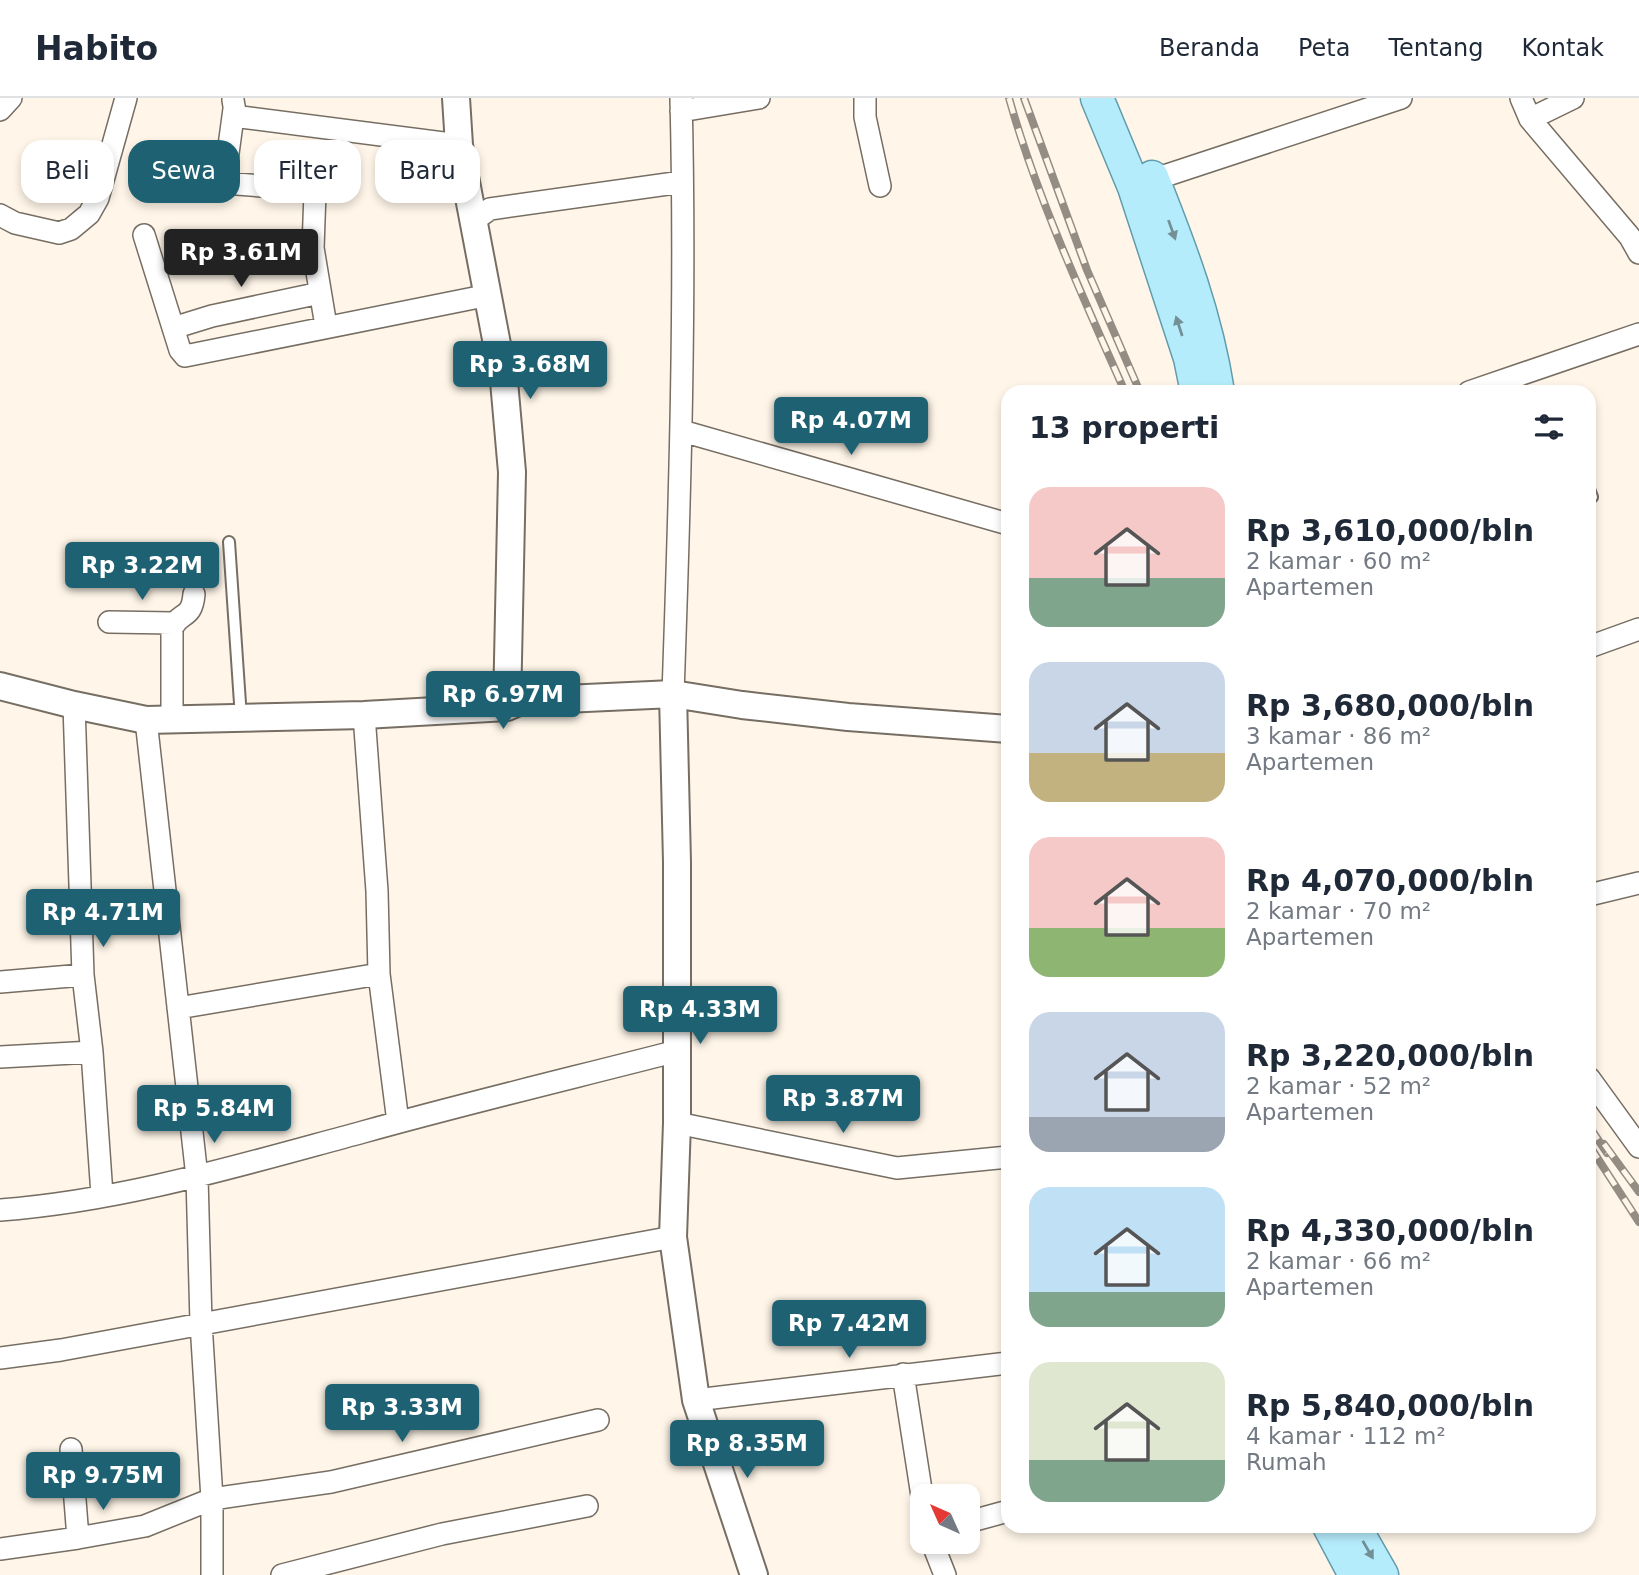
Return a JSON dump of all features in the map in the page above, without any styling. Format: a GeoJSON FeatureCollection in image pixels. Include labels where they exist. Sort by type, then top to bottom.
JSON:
{"type":"FeatureCollection","features":[{"type":"Feature","properties":{"kind":"main road"},"geometry":{"type":"LineString","coordinates":[[1097,98],[1144,183],[1199,303],[1211,346],[1217,385]]}},
{"type":"Feature","properties":{"kind":"main road"},"geometry":{"type":"LineString","coordinates":[[1120,98],[1196,385]]}},
{"type":"Feature","properties":{"kind":"main road"},"geometry":{"type":"LineString","coordinates":[[1333,1533],[1355,1575]]}},
{"type":"Feature","properties":{"kind":"main road"},"geometry":{"type":"LineString","coordinates":[[1358,1533],[1382,1575]]}},
{"type":"Feature","properties":{"kind":"street"},"geometry":{"type":"LineString","coordinates":[[0,110],[11,98]]}},
{"type":"Feature","properties":{"kind":"street"},"geometry":{"type":"LineString","coordinates":[[0,215],[15,223],[59,233],[71,229],[89,214],[98,198],[126,98]]}},
{"type":"Feature","properties":{"kind":"street"},"geometry":{"type":"LineString","coordinates":[[456,98],[459,140]]}},
{"type":"Feature","properties":{"kind":"street"},"geometry":{"type":"LineString","coordinates":[[754,1575],[696,1400],[673,1237],[677,1123],[677,862],[673,694],[682,431],[681,104],[759,98]]}},
{"type":"Feature","properties":{"kind":"street"},"geometry":{"type":"LineString","coordinates":[[864,98],[864,117],[880,186]]}},
{"type":"Feature","properties":{"kind":"street"},"geometry":{"type":"LineString","coordinates":[[1144,183],[1401,98]]}},
{"type":"Feature","properties":{"kind":"street"},"geometry":{"type":"LineString","coordinates":[[1521,98],[1530,119],[1630,237],[1639,253]]}},
{"type":"Feature","properties":{"kind":"street"},"geometry":{"type":"LineString","coordinates":[[1530,119],[1573,98]]}},
{"type":"Feature","properties":{"kind":"street"},"geometry":{"type":"LineString","coordinates":[[234,103],[242,117],[420,140]]}},
{"type":"Feature","properties":{"kind":"street"},"geometry":{"type":"LineString","coordinates":[[234,103],[224,183],[314,191],[313,248],[326,326]]}},
{"type":"Feature","properties":{"kind":"street"},"geometry":{"type":"LineString","coordinates":[[474,220],[490,209],[682,182]]}},
{"type":"Feature","properties":{"kind":"street"},"geometry":{"type":"LineString","coordinates":[[471,203],[504,381],[512,472],[507,707]]}},
{"type":"Feature","properties":{"kind":"street"},"geometry":{"type":"LineString","coordinates":[[144,235],[180,350],[189,356],[326,326],[489,295]]}},
{"type":"Feature","properties":{"kind":"street"},"geometry":{"type":"LineString","coordinates":[[173,328],[212,316],[320,293]]}},
{"type":"Feature","properties":{"kind":"street"},"geometry":{"type":"LineString","coordinates":[[1495,385],[1639,334]]}},
{"type":"Feature","properties":{"kind":"street"},"geometry":{"type":"LineString","coordinates":[[682,431],[1001,522]]}},
{"type":"Feature","properties":{"kind":"street"},"geometry":{"type":"LineString","coordinates":[[109,622],[173,623],[190,611],[194,594]]}},
{"type":"Feature","properties":{"kind":"street"},"geometry":{"type":"LineString","coordinates":[[173,623],[159,720],[178,1008],[197,1177],[201,1323],[212,1499],[212,1575]]}},
{"type":"Feature","properties":{"kind":"street"},"geometry":{"type":"LineString","coordinates":[[1596,645],[1639,629]]}},
{"type":"Feature","properties":{"kind":"street"},"geometry":{"type":"LineString","coordinates":[[0,686],[74,705],[159,720],[364,715],[507,707],[520,702],[673,694],[848,717],[1001,728]]}},
{"type":"Feature","properties":{"kind":"street"},"geometry":{"type":"LineString","coordinates":[[74,705],[83,975],[92,1052],[102,1195]]}},
{"type":"Feature","properties":{"kind":"street"},"geometry":{"type":"LineString","coordinates":[[364,715],[377,891],[379,974],[398,1122]]}},
{"type":"Feature","properties":{"kind":"street"},"geometry":{"type":"LineString","coordinates":[[1596,893],[1639,883]]}},
{"type":"Feature","properties":{"kind":"street"},"geometry":{"type":"LineString","coordinates":[[178,1008],[379,974]]}},
{"type":"Feature","properties":{"kind":"street"},"geometry":{"type":"LineString","coordinates":[[0,982],[83,975]]}},
{"type":"Feature","properties":{"kind":"street"},"geometry":{"type":"LineString","coordinates":[[0,1210],[37,1207],[197,1177],[398,1122],[677,1051]]}},
{"type":"Feature","properties":{"kind":"street"},"geometry":{"type":"LineString","coordinates":[[0,1057],[92,1052]]}},
{"type":"Feature","properties":{"kind":"street"},"geometry":{"type":"LineString","coordinates":[[1596,1088],[1639,1146]]}},
{"type":"Feature","properties":{"kind":"street"},"geometry":{"type":"LineString","coordinates":[[677,1123],[897,1168],[1001,1158]]}},
{"type":"Feature","properties":{"kind":"street"},"geometry":{"type":"LineString","coordinates":[[0,1358],[61,1350],[673,1237]]}},
{"type":"Feature","properties":{"kind":"street"},"geometry":{"type":"LineString","coordinates":[[696,1400],[1001,1364]]}},
{"type":"Feature","properties":{"kind":"street"},"geometry":{"type":"LineString","coordinates":[[903,1374],[920,1484]]}},
{"type":"Feature","properties":{"kind":"street"},"geometry":{"type":"LineString","coordinates":[[0,1549],[145,1526],[212,1499],[331,1482],[598,1420]]}},
{"type":"Feature","properties":{"kind":"street"},"geometry":{"type":"LineString","coordinates":[[71,1449],[78,1538]]}},
{"type":"Feature","properties":{"kind":"street"},"geometry":{"type":"LineString","coordinates":[[282,1575],[442,1534],[587,1506]]}},
{"type":"Feature","properties":{"kind":"street"},"geometry":{"type":"LineString","coordinates":[[980,1519],[1001,1513]]}},
{"type":"Feature","properties":{"kind":"street"},"geometry":{"type":"LineString","coordinates":[[937,1554],[945,1575]]}},
{"type":"Feature","properties":{"kind":"lane"},"geometry":{"type":"LineString","coordinates":[[229,542],[241,718]]}},
{"type":"Feature","properties":{"kind":"railway"},"geometry":{"type":"LineString","coordinates":[[1009,98],[1047,210],[1122,385]]}},
{"type":"Feature","properties":{"kind":"railway"},"geometry":{"type":"LineString","coordinates":[[1024,98],[1087,270],[1137,385]]}},
{"type":"Feature","properties":{"kind":"railway"},"geometry":{"type":"LineString","coordinates":[[1596,1136],[1607,1153]]}},
{"type":"Feature","properties":{"kind":"railway"},"geometry":{"type":"LineString","coordinates":[[1604,1144],[1639,1192]]}},
{"type":"Feature","properties":{"kind":"railway"},"geometry":{"type":"LineString","coordinates":[[1596,1156],[1639,1222]]}}]}
